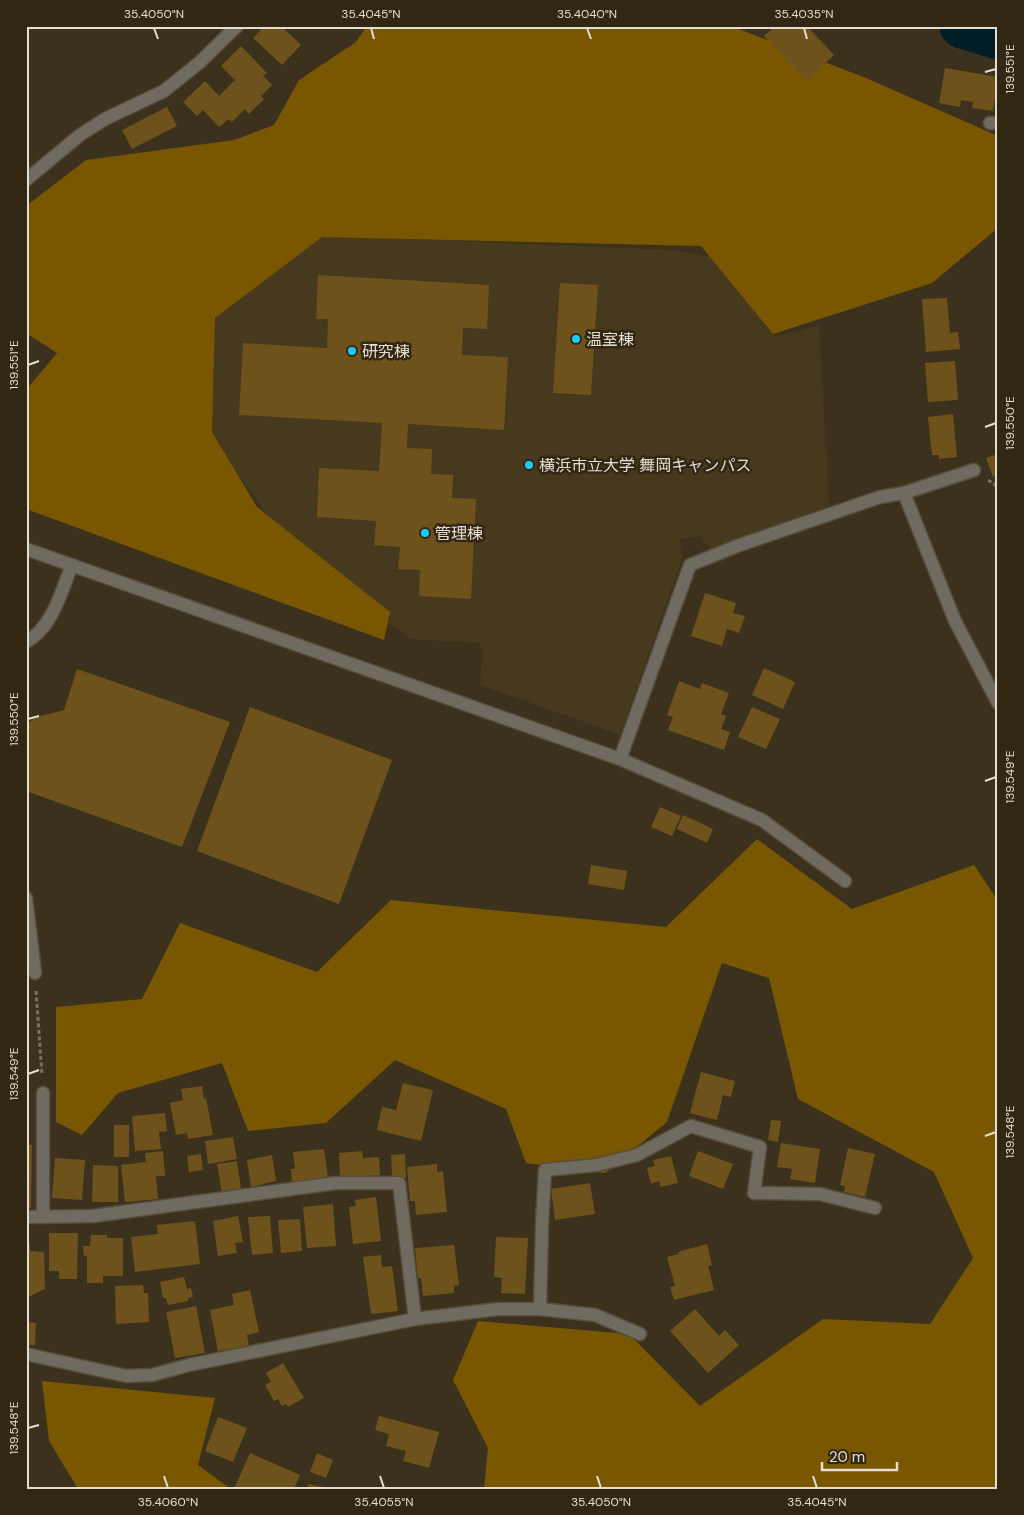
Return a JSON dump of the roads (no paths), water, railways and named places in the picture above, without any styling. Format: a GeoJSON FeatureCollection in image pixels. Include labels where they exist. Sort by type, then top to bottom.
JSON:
{"type":"FeatureCollection","features":[{"type":"Feature","properties":{"kind":"street"},"geometry":{"type":"LineString","coordinates":[[26,180],[88,130],[105,119],[164,90],[200,62],[237,26]]}},
{"type":"Feature","properties":{"kind":"street"},"geometry":{"type":"LineString","coordinates":[[620,759],[675,612],[690,565],[737,546],[880,497],[904,493],[974,470]]}},
{"type":"Feature","properties":{"kind":"street"},"geometry":{"type":"LineString","coordinates":[[904,493],[924,538],[955,621],[998,702]]}},
{"type":"Feature","properties":{"kind":"street"},"geometry":{"type":"LineString","coordinates":[[26,549],[620,759],[762,820],[846,881]]}},
{"type":"Feature","properties":{"kind":"street"},"geometry":{"type":"LineString","coordinates":[[26,642],[34,638],[53,613],[72,565]]}},
{"type":"Feature","properties":{"kind":"street"},"geometry":{"type":"LineString","coordinates":[[26,898],[35,973]]}},
{"type":"Feature","properties":{"kind":"street"},"geometry":{"type":"LineString","coordinates":[[43,1093],[43,1217]]}},
{"type":"Feature","properties":{"kind":"street"},"geometry":{"type":"LineString","coordinates":[[540,1309],[545,1170],[597,1164],[637,1155],[691,1126],[760,1148],[754,1193],[820,1194],[875,1208]]}},
{"type":"Feature","properties":{"kind":"street"},"geometry":{"type":"LineString","coordinates":[[26,1217],[92,1216],[336,1183],[399,1183],[415,1319]]}},
{"type":"Feature","properties":{"kind":"street"},"geometry":{"type":"LineString","coordinates":[[26,1354],[126,1376],[152,1376],[189,1365],[415,1319],[498,1310],[540,1309],[595,1315],[640,1334]]}},
{"type":"Feature","properties":{"kind":"waterway"},"geometry":{"type":"LineString","coordinates":[[962,26],[998,37]]}},
{"type":"Feature","properties":{"kind":"place","name":"温室棟"},"geometry":{"type":"Point","coordinates":[576,339]}},
{"type":"Feature","properties":{"kind":"place","name":"研究棟"},"geometry":{"type":"Point","coordinates":[352,351]}},
{"type":"Feature","properties":{"kind":"place","name":"横浜市立大学 舞岡キャンパス"},"geometry":{"type":"Point","coordinates":[529,465]}},
{"type":"Feature","properties":{"kind":"place","name":"管理棟"},"geometry":{"type":"Point","coordinates":[425,533]}}]}
